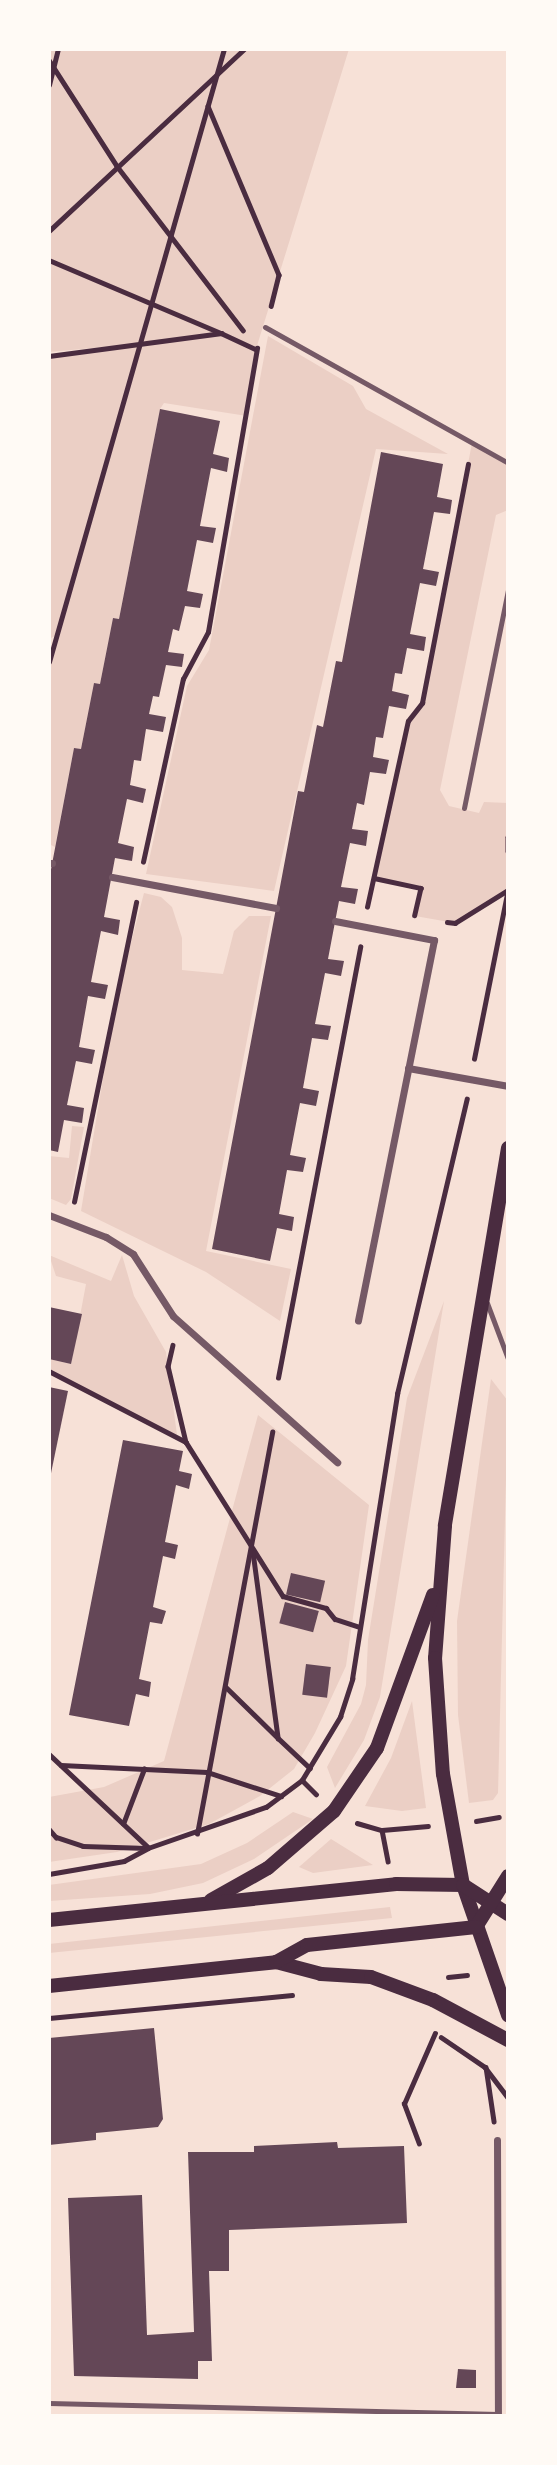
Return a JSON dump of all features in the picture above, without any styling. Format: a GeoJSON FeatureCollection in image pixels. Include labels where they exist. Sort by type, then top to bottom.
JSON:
{"type":"FeatureCollection","features":[{"type":"Feature","properties":{"kind":"main road"},"geometry":{"type":"LineString","coordinates":[[508,1148],[439,1580],[437,1717],[463,1885],[475,1927],[508,2015]]}},
{"type":"Feature","properties":{"kind":"main road"},"geometry":{"type":"LineString","coordinates":[[206,1903],[268,1868],[334,1811],[377,1748],[439,1580]]}},
{"type":"Feature","properties":{"kind":"main road"},"geometry":{"type":"LineString","coordinates":[[475,1927],[508,1876]]}},
{"type":"Feature","properties":{"kind":"main road"},"geometry":{"type":"LineString","coordinates":[[49,1920],[396,1884],[463,1885],[508,1914]]}},
{"type":"Feature","properties":{"kind":"main road"},"geometry":{"type":"LineString","coordinates":[[276,1962],[307,1945],[475,1927]]}},
{"type":"Feature","properties":{"kind":"main road"},"geometry":{"type":"LineString","coordinates":[[49,1986],[276,1962],[321,1974],[371,1977],[433,2000],[508,2040]]}},
{"type":"Feature","properties":{"kind":"street"},"geometry":{"type":"LineString","coordinates":[[112,877],[276,908]]}},
{"type":"Feature","properties":{"kind":"street"},"geometry":{"type":"LineString","coordinates":[[335,921],[434,940],[358,1320]]}},
{"type":"Feature","properties":{"kind":"street"},"geometry":{"type":"LineString","coordinates":[[408,1068],[508,1086]]}},
{"type":"Feature","properties":{"kind":"street"},"geometry":{"type":"LineString","coordinates":[[49,1215],[133,1254],[178,1320],[337,1462]]}},
{"type":"Feature","properties":{"kind":"street"},"geometry":{"type":"LineString","coordinates":[[497,2140],[500,2415]]}},
{"type":"Feature","properties":{"kind":"lane"},"geometry":{"type":"LineString","coordinates":[[265,327],[508,463]]}},
{"type":"Feature","properties":{"kind":"lane"},"geometry":{"type":"LineString","coordinates":[[464,808],[508,589]]}},
{"type":"Feature","properties":{"kind":"lane"},"geometry":{"type":"LineString","coordinates":[[484,1293],[508,1359]]}},
{"type":"Feature","properties":{"kind":"lane"},"geometry":{"type":"LineString","coordinates":[[49,2403],[500,2415]]}},
{"type":"Feature","properties":{"kind":"path"},"geometry":{"type":"LineString","coordinates":[[49,85],[58,49]]}},
{"type":"Feature","properties":{"kind":"path"},"geometry":{"type":"LineString","coordinates":[[49,662],[224,49]]}},
{"type":"Feature","properties":{"kind":"path"},"geometry":{"type":"LineString","coordinates":[[49,231],[217,71],[244,49]]}},
{"type":"Feature","properties":{"kind":"path"},"geometry":{"type":"LineString","coordinates":[[49,60],[117,166],[259,351]]}},
{"type":"Feature","properties":{"kind":"path"},"geometry":{"type":"LineString","coordinates":[[70,1223],[183,679],[208,632],[259,351],[279,275],[208,105]]}},
{"type":"Feature","properties":{"kind":"path"},"geometry":{"type":"LineString","coordinates":[[49,260],[151,300],[259,351]]}},
{"type":"Feature","properties":{"kind":"path"},"geometry":{"type":"LineString","coordinates":[[49,356],[221,333]]}},
{"type":"Feature","properties":{"kind":"path"},"geometry":{"type":"LineString","coordinates":[[281,1346],[367,909],[408,721],[422,704],[472,443]]}},
{"type":"Feature","properties":{"kind":"path"},"geometry":{"type":"LineString","coordinates":[[508,838],[508,851]]}},
{"type":"Feature","properties":{"kind":"path"},"geometry":{"type":"LineString","coordinates":[[374,878],[421,888],[415,916]]}},
{"type":"Feature","properties":{"kind":"path"},"geometry":{"type":"LineString","coordinates":[[442,921],[455,923],[508,889]]}},
{"type":"Feature","properties":{"kind":"path"},"geometry":{"type":"LineString","coordinates":[[49,1874],[124,1861],[148,1848],[197,1834],[266,1807],[310,1768],[340,1717],[352,1679],[397,1394],[470,1079],[508,889]]}},
{"type":"Feature","properties":{"kind":"path"},"geometry":{"type":"LineString","coordinates":[[367,909],[379,911]]}},
{"type":"Feature","properties":{"kind":"path"},"geometry":{"type":"LineString","coordinates":[[403,915],[428,919]]}},
{"type":"Feature","properties":{"kind":"path"},"geometry":{"type":"LineString","coordinates":[[178,1320],[168,1366],[186,1443],[283,1596],[326,1608],[335,1619],[360,1627]]}},
{"type":"Feature","properties":{"kind":"path"},"geometry":{"type":"LineString","coordinates":[[49,1371],[186,1443]]}},
{"type":"Feature","properties":{"kind":"path"},"geometry":{"type":"LineString","coordinates":[[197,1834],[276,1408]]}},
{"type":"Feature","properties":{"kind":"path"},"geometry":{"type":"LineString","coordinates":[[252,1547],[278,1738]]}},
{"type":"Feature","properties":{"kind":"path"},"geometry":{"type":"LineString","coordinates":[[225,1687],[310,1768]]}},
{"type":"Feature","properties":{"kind":"path"},"geometry":{"type":"LineString","coordinates":[[49,1754],[148,1848]]}},
{"type":"Feature","properties":{"kind":"path"},"geometry":{"type":"LineString","coordinates":[[61,1765],[207,1772],[281,1796]]}},
{"type":"Feature","properties":{"kind":"path"},"geometry":{"type":"LineString","coordinates":[[123,1824],[144,1769]]}},
{"type":"Feature","properties":{"kind":"path"},"geometry":{"type":"LineString","coordinates":[[468,1822],[499,1817]]}},
{"type":"Feature","properties":{"kind":"path"},"geometry":{"type":"LineString","coordinates":[[346,1820],[382,1830],[432,1826]]}},
{"type":"Feature","properties":{"kind":"path"},"geometry":{"type":"LineString","coordinates":[[49,1829],[56,1837],[83,1846],[148,1848]]}},
{"type":"Feature","properties":{"kind":"path"},"geometry":{"type":"LineString","coordinates":[[382,1830],[389,1866]]}},
{"type":"Feature","properties":{"kind":"path"},"geometry":{"type":"LineString","coordinates":[[440,1978],[471,1974]]}},
{"type":"Feature","properties":{"kind":"path"},"geometry":{"type":"LineString","coordinates":[[49,2018],[294,1995]]}},
{"type":"Feature","properties":{"kind":"path"},"geometry":{"type":"LineString","coordinates":[[424,2025],[485,2067],[508,2098]]}},
{"type":"Feature","properties":{"kind":"path"},"geometry":{"type":"LineString","coordinates":[[419,2144],[404,2104],[435,2033]]}},
{"type":"Feature","properties":{"kind":"path"},"geometry":{"type":"LineString","coordinates":[[485,2067],[497,2140]]}},
{"type":"Feature","properties":{"kind":"shaded area"},"geometry":{"type":"Polygon","coordinates":[[[49,49],[349,49],[256,349],[259,351],[247,416],[164,403],[160,409],[119,619],[113,618],[100,684],[94,683],[81,749],[74,748],[55,847],[49,844],[49,662],[57,635],[49,639],[49,356],[126,345],[49,352],[49,49]]]}},
{"type":"Feature","properties":{"kind":"shaded area"},"geometry":{"type":"Polygon","coordinates":[[[268,336],[353,386],[366,409],[448,454],[376,449],[274,891],[146,874],[187,686],[209,650],[268,336]]]}},
{"type":"Feature","properties":{"kind":"shaded area"},"geometry":{"type":"Polygon","coordinates":[[[472,443],[508,463],[508,510],[496,515],[440,790],[449,806],[479,813],[484,802],[508,803],[508,890],[455,923],[415,916],[421,888],[374,878],[408,721],[422,703],[472,443]]]}},
{"type":"Feature","properties":{"kind":"shaded area"},"geometry":{"type":"Polygon","coordinates":[[[144,893],[161,897],[172,907],[182,938],[182,970],[223,974],[234,931],[249,916],[271,916],[206,1251],[291,1269],[280,1321],[206,1272],[81,1211],[116,1000],[144,893]]]}},
{"type":"Feature","properties":{"kind":"shaded area"},"geometry":{"type":"Polygon","coordinates":[[[72,1126],[84,1127],[71,1199],[66,1205],[49,1198],[49,1156],[69,1158],[72,1126]]]}},
{"type":"Feature","properties":{"kind":"shaded area"},"geometry":{"type":"Polygon","coordinates":[[[49,1255],[111,1281],[122,1255],[134,1296],[166,1352],[177,1435],[49,1372],[49,1359],[71,1364],[86,1284],[56,1276],[49,1255]]]}},
{"type":"Feature","properties":{"kind":"shaded area"},"geometry":{"type":"Polygon","coordinates":[[[444,1301],[380,1697],[364,1740],[335,1788],[327,1767],[361,1704],[366,1685],[368,1640],[407,1398],[444,1301]]]}},
{"type":"Feature","properties":{"kind":"shaded area"},"geometry":{"type":"Polygon","coordinates":[[[491,1379],[508,1401],[498,1793],[493,1800],[469,1803],[458,1715],[457,1621],[491,1379]]]}},
{"type":"Feature","properties":{"kind":"shaded area"},"geometry":{"type":"Polygon","coordinates":[[[258,1415],[369,1505],[346,1666],[315,1733],[294,1769],[260,1796],[209,1824],[117,1852],[49,1862],[49,1797],[104,1787],[164,1761],[258,1415]]]}},
{"type":"Feature","properties":{"kind":"shaded area"},"geometry":{"type":"Polygon","coordinates":[[[412,1701],[426,1808],[402,1811],[365,1806],[391,1758],[412,1701]]]}},
{"type":"Feature","properties":{"kind":"shaded area"},"geometry":{"type":"Polygon","coordinates":[[[293,1812],[313,1819],[254,1859],[203,1883],[150,1894],[49,1901],[49,1885],[201,1864],[247,1843],[293,1812]]]}},
{"type":"Feature","properties":{"kind":"shaded area"},"geometry":{"type":"Polygon","coordinates":[[[331,1839],[373,1865],[313,1873],[299,1867],[331,1839]]]}},
{"type":"Feature","properties":{"kind":"shaded area"},"geometry":{"type":"Polygon","coordinates":[[[390,1907],[392,1918],[49,1953],[49,1944],[390,1907]]]}},
{"type":"Feature","properties":{"kind":"building"},"geometry":{"type":"Polygon","coordinates":[[[160,409],[220,421],[213,454],[229,458],[227,472],[211,468],[200,526],[216,528],[213,543],[197,540],[187,591],[203,594],[200,608],[185,606],[179,631],[173,629],[168,652],[184,654],[182,667],[166,665],[159,697],[153,696],[149,714],[166,717],[163,732],[146,729],[141,761],[134,760],[130,785],[146,789],[143,803],[127,799],[118,843],[134,847],[132,861],[115,858],[104,917],[120,920],[118,935],[101,931],[91,982],[108,985],[105,999],[88,996],[79,1047],[95,1050],[92,1064],[76,1061],[67,1105],[84,1108],[82,1123],[64,1120],[58,1152],[49,1150],[49,880],[74,748],[81,749],[94,683],[100,684],[113,618],[119,619],[160,409]]]}},
{"type":"Feature","properties":{"kind":"building"},"geometry":{"type":"Polygon","coordinates":[[[381,452],[443,464],[437,497],[452,500],[450,514],[434,512],[423,569],[439,572],[436,586],[420,583],[410,634],[426,637],[424,651],[407,648],[402,674],[395,673],[392,691],[409,695],[406,709],[389,706],[383,738],[376,737],[373,757],[389,760],[386,774],[370,772],[364,805],[357,803],[352,829],[368,831],[366,846],[350,843],[341,887],[358,889],[355,904],[339,901],[328,959],[344,961],[341,976],[325,973],[315,1024],[331,1026],[328,1040],[312,1038],[303,1088],[319,1091],[316,1106],[300,1103],[290,1155],[306,1158],[303,1172],[287,1170],[279,1214],[294,1217],[292,1231],[277,1228],[270,1261],[212,1249],[298,791],[304,792],[317,725],[323,727],[336,661],[342,662],[381,452]]]}},
{"type":"Feature","properties":{"kind":"building"},"geometry":{"type":"Polygon","coordinates":[[[49,1307],[82,1314],[71,1364],[49,1359],[49,1307]]]}},
{"type":"Feature","properties":{"kind":"building"},"geometry":{"type":"Polygon","coordinates":[[[49,1387],[68,1391],[50,1478],[49,1478],[49,1387]]]}},
{"type":"Feature","properties":{"kind":"building"},"geometry":{"type":"Polygon","coordinates":[[[123,1440],[183,1451],[179,1471],[192,1474],[189,1489],[176,1485],[165,1542],[178,1545],[175,1559],[163,1556],[153,1607],[166,1611],[162,1624],[150,1622],[139,1679],[151,1682],[149,1697],[136,1694],[129,1726],[69,1715],[123,1440]]]}},
{"type":"Feature","properties":{"kind":"building"},"geometry":{"type":"Polygon","coordinates":[[[291,1573],[325,1581],[320,1602],[286,1594],[291,1573]]]}},
{"type":"Feature","properties":{"kind":"building"},"geometry":{"type":"Polygon","coordinates":[[[285,1602],[319,1611],[313,1632],[279,1623],[285,1602]]]}},
{"type":"Feature","properties":{"kind":"building"},"geometry":{"type":"Polygon","coordinates":[[[306,1664],[331,1667],[327,1698],[302,1695],[306,1664]]]}},
{"type":"Feature","properties":{"kind":"building"},"geometry":{"type":"Polygon","coordinates":[[[154,2028],[163,2119],[158,2127],[96,2133],[96,2140],[49,2145],[49,2038],[154,2028]]]}},
{"type":"Feature","properties":{"kind":"building"},"geometry":{"type":"Polygon","coordinates":[[[337,2142],[338,2148],[404,2146],[407,2223],[229,2230],[229,2271],[209,2271],[212,2361],[198,2361],[198,2379],[74,2376],[68,2198],[142,2195],[147,2335],[194,2332],[188,2152],[254,2152],[254,2146],[337,2142]]]}},
{"type":"Feature","properties":{"kind":"building"},"geometry":{"type":"Polygon","coordinates":[[[458,2369],[476,2370],[476,2388],[456,2388],[458,2369]]]}}]}
